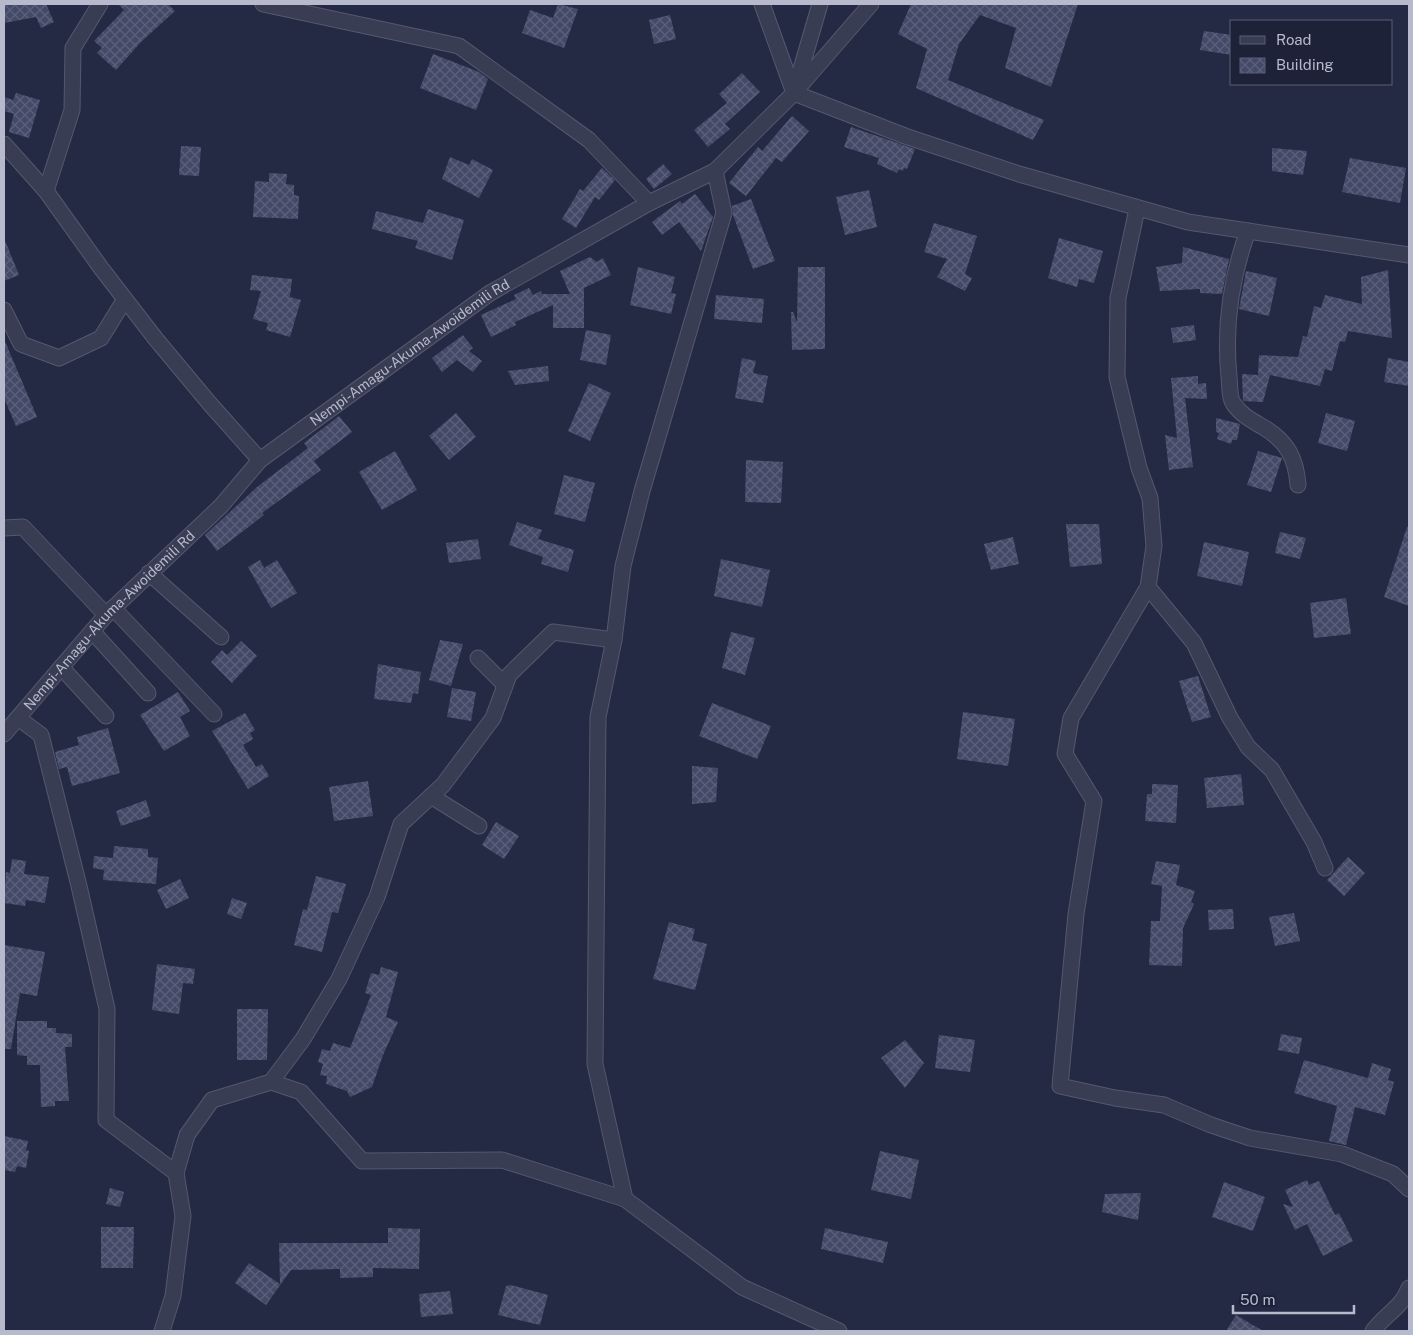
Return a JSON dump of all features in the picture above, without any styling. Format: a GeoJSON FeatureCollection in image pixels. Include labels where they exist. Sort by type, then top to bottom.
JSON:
{"type":"FeatureCollection","features":[{"type":"Feature","properties":{"kind":"street"},"geometry":{"type":"LineString","coordinates":[[46,191],[72,110],[73,48],[100,4]]}},
{"type":"Feature","properties":{"kind":"street"},"geometry":{"type":"LineString","coordinates":[[263,4],[459,46],[589,140],[649,203]]}},
{"type":"Feature","properties":{"kind":"street"},"geometry":{"type":"LineString","coordinates":[[762,4],[794,92],[914,138],[1019,174],[1137,209],[1188,222],[1409,256]]}},
{"type":"Feature","properties":{"kind":"street","name":"Nempi-Amagu-Akuma-Awoidemili Rd"},"geometry":{"type":"LineString","coordinates":[[8,726],[109,611],[220,506],[260,460],[490,293],[649,203],[715,172],[794,92],[820,4]]}},
{"type":"Feature","properties":{"kind":"street"},"geometry":{"type":"LineString","coordinates":[[794,92],[871,4]]}},
{"type":"Feature","properties":{"kind":"street"},"geometry":{"type":"LineString","coordinates":[[4,144],[46,191],[125,299],[210,404],[260,460]]}},
{"type":"Feature","properties":{"kind":"street"},"geometry":{"type":"LineString","coordinates":[[625,1199],[595,1064],[598,717],[614,640],[623,566],[640,500],[724,213],[715,172]]}},
{"type":"Feature","properties":{"kind":"street"},"geometry":{"type":"LineString","coordinates":[[1137,209],[1118,298],[1117,377],[1139,468],[1150,498],[1154,546],[1148,587],[1071,718],[1065,754],[1094,802],[1076,914],[1060,1086],[1115,1098],[1164,1105],[1211,1125],[1250,1138],[1342,1154],[1393,1174],[1409,1189]]}},
{"type":"Feature","properties":{"kind":"street"},"geometry":{"type":"LineString","coordinates":[[1248,231],[1235,266],[1229,305],[1227,337],[1231,401],[1242,415],[1268,430],[1286,446],[1296,467],[1298,486]]}},
{"type":"Feature","properties":{"kind":"street"},"geometry":{"type":"LineString","coordinates":[[4,310],[21,344],[59,358],[100,338],[125,299]]}},
{"type":"Feature","properties":{"kind":"street"},"geometry":{"type":"LineString","coordinates":[[4,528],[23,527],[214,714]]}},
{"type":"Feature","properties":{"kind":"street"},"geometry":{"type":"LineString","coordinates":[[149,573],[221,637]]}},
{"type":"Feature","properties":{"kind":"street"},"geometry":{"type":"LineString","coordinates":[[1148,587],[1194,643],[1230,718],[1248,747],[1272,770],[1314,842],[1325,868]]}},
{"type":"Feature","properties":{"kind":"street"},"geometry":{"type":"LineString","coordinates":[[92,631],[148,693]]}},
{"type":"Feature","properties":{"kind":"street"},"geometry":{"type":"LineString","coordinates":[[271,1082],[303,1040],[339,979],[377,897],[401,824],[442,785],[493,718],[510,675],[553,632],[614,640]]}},
{"type":"Feature","properties":{"kind":"street"},"geometry":{"type":"LineString","coordinates":[[478,658],[506,685]]}},
{"type":"Feature","properties":{"kind":"street"},"geometry":{"type":"LineString","coordinates":[[61,667],[106,716]]}},
{"type":"Feature","properties":{"kind":"street"},"geometry":{"type":"LineString","coordinates":[[8,726],[41,735],[79,886],[107,1009],[106,1120],[176,1173]]}},
{"type":"Feature","properties":{"kind":"street"},"geometry":{"type":"LineString","coordinates":[[431,796],[479,826]]}},
{"type":"Feature","properties":{"kind":"street"},"geometry":{"type":"LineString","coordinates":[[162,1331],[173,1296],[183,1216],[176,1173],[187,1135],[212,1100],[271,1082],[301,1092],[362,1162],[502,1160],[625,1199],[742,1287],[839,1331]]}},
{"type":"Feature","properties":{"kind":"street"},"geometry":{"type":"LineString","coordinates":[[1374,1331],[1381,1321],[1404,1302],[1409,1288]]}},
{"type":"Feature","properties":{"kind":"building"},"geometry":{"type":"Polygon","coordinates":[[[4,4],[46,4],[54,22],[41,28],[36,17],[4,23],[4,4]]]}},
{"type":"Feature","properties":{"kind":"building"},"geometry":{"type":"Polygon","coordinates":[[[118,4],[168,4],[175,11],[141,42],[116,70],[97,53],[102,48],[94,41],[124,10],[118,4]]]}},
{"type":"Feature","properties":{"kind":"building"},"geometry":{"type":"Polygon","coordinates":[[[558,4],[578,9],[564,48],[522,33],[530,10],[553,18],[558,4]]]}},
{"type":"Feature","properties":{"kind":"building"},"geometry":{"type":"Polygon","coordinates":[[[911,4],[1078,4],[1051,87],[1005,68],[1016,28],[980,15],[959,44],[948,80],[1044,120],[1033,140],[916,88],[927,49],[898,34],[911,4]]]}},
{"type":"Feature","properties":{"kind":"building"},"geometry":{"type":"Polygon","coordinates":[[[670,15],[676,39],[654,44],[649,20],[670,15]]]}},
{"type":"Feature","properties":{"kind":"building"},"geometry":{"type":"Polygon","coordinates":[[[1204,31],[1230,35],[1230,55],[1200,50],[1204,31]]]}},
{"type":"Feature","properties":{"kind":"building"},"geometry":{"type":"Polygon","coordinates":[[[433,54],[479,72],[488,79],[476,110],[420,88],[433,54]]]}},
{"type":"Feature","properties":{"kind":"building"},"geometry":{"type":"Polygon","coordinates":[[[742,73],[760,92],[725,124],[730,129],[708,147],[694,130],[727,103],[719,94],[742,73]]]}},
{"type":"Feature","properties":{"kind":"building"},"geometry":{"type":"Polygon","coordinates":[[[16,93],[40,100],[29,138],[9,132],[14,114],[4,111],[4,97],[13,100],[16,93]]]}},
{"type":"Feature","properties":{"kind":"building"},"geometry":{"type":"Polygon","coordinates":[[[792,116],[809,131],[782,162],[776,158],[746,196],[729,183],[758,147],[762,151],[792,116]]]}},
{"type":"Feature","properties":{"kind":"building"},"geometry":{"type":"Polygon","coordinates":[[[851,127],[915,149],[907,169],[904,168],[903,171],[899,169],[897,173],[877,164],[879,158],[844,147],[851,127]]]}},
{"type":"Feature","properties":{"kind":"building"},"geometry":{"type":"Polygon","coordinates":[[[181,146],[201,147],[199,176],[179,175],[181,146]]]}},
{"type":"Feature","properties":{"kind":"building"},"geometry":{"type":"Polygon","coordinates":[[[1272,148],[1307,151],[1303,175],[1272,171],[1272,148]]]}},
{"type":"Feature","properties":{"kind":"building"},"geometry":{"type":"Polygon","coordinates":[[[450,157],[469,165],[472,159],[493,170],[479,198],[442,179],[450,157]]]}},
{"type":"Feature","properties":{"kind":"building"},"geometry":{"type":"Polygon","coordinates":[[[1350,158],[1406,168],[1400,203],[1342,192],[1350,158]]]}},
{"type":"Feature","properties":{"kind":"building"},"geometry":{"type":"Polygon","coordinates":[[[663,164],[672,174],[654,189],[646,179],[663,164]]]}},
{"type":"Feature","properties":{"kind":"building"},"geometry":{"type":"Polygon","coordinates":[[[602,168],[615,180],[599,200],[595,197],[576,228],[562,219],[580,189],[583,191],[602,168]]]}},
{"type":"Feature","properties":{"kind":"building"},"geometry":{"type":"Polygon","coordinates":[[[269,173],[287,174],[286,184],[294,185],[294,195],[299,196],[298,219],[253,217],[255,181],[269,182],[269,173]]]}},
{"type":"Feature","properties":{"kind":"building"},"geometry":{"type":"Polygon","coordinates":[[[869,190],[877,227],[845,235],[836,197],[869,190]]]}},
{"type":"Feature","properties":{"kind":"building"},"geometry":{"type":"Polygon","coordinates":[[[695,194],[713,217],[701,251],[679,222],[662,235],[652,222],[680,201],[682,204],[695,194]]]}},
{"type":"Feature","properties":{"kind":"building"},"geometry":{"type":"Polygon","coordinates":[[[751,199],[775,261],[753,269],[733,215],[732,206],[751,199]]]}},
{"type":"Feature","properties":{"kind":"building"},"geometry":{"type":"Polygon","coordinates":[[[428,209],[464,220],[452,260],[415,248],[418,241],[372,229],[376,211],[423,223],[428,209]]]}},
{"type":"Feature","properties":{"kind":"building"},"geometry":{"type":"Polygon","coordinates":[[[934,223],[977,236],[965,274],[972,278],[965,291],[937,277],[947,259],[924,252],[934,223]]]}},
{"type":"Feature","properties":{"kind":"building"},"geometry":{"type":"Polygon","coordinates":[[[4,238],[19,275],[4,281],[4,238]]]}},
{"type":"Feature","properties":{"kind":"building"},"geometry":{"type":"Polygon","coordinates":[[[1059,238],[1103,251],[1094,283],[1079,279],[1077,287],[1048,278],[1059,238]]]}},
{"type":"Feature","properties":{"kind":"building"},"geometry":{"type":"Polygon","coordinates":[[[1183,247],[1229,259],[1222,294],[1200,293],[1200,289],[1160,291],[1156,267],[1182,263],[1183,247]]]}},
{"type":"Feature","properties":{"kind":"building"},"geometry":{"type":"Polygon","coordinates":[[[590,257],[597,262],[603,258],[611,275],[584,288],[584,328],[553,328],[553,305],[515,322],[516,325],[491,337],[481,315],[516,299],[514,295],[529,288],[533,295],[541,291],[542,294],[570,294],[560,271],[590,257]]]}},
{"type":"Feature","properties":{"kind":"building"},"geometry":{"type":"Polygon","coordinates":[[[638,267],[675,277],[671,293],[676,294],[671,314],[630,305],[638,267]]]}},
{"type":"Feature","properties":{"kind":"building"},"geometry":{"type":"Polygon","coordinates":[[[798,267],[825,267],[825,349],[792,350],[791,312],[793,312],[797,322],[798,267]]]}},
{"type":"Feature","properties":{"kind":"building"},"geometry":{"type":"Polygon","coordinates":[[[1388,270],[1392,338],[1348,331],[1345,342],[1340,341],[1332,371],[1325,369],[1320,386],[1270,375],[1263,402],[1243,401],[1242,374],[1258,375],[1259,355],[1298,357],[1303,336],[1307,337],[1314,306],[1321,308],[1325,295],[1362,304],[1361,277],[1388,270]]]}},
{"type":"Feature","properties":{"kind":"building"},"geometry":{"type":"Polygon","coordinates":[[[1246,271],[1277,278],[1269,316],[1239,309],[1246,271]]]}},
{"type":"Feature","properties":{"kind":"building"},"geometry":{"type":"Polygon","coordinates":[[[252,275],[292,279],[290,297],[301,300],[290,337],[266,330],[268,323],[253,319],[261,291],[250,290],[252,275]]]}},
{"type":"Feature","properties":{"kind":"building"},"geometry":{"type":"Polygon","coordinates":[[[716,295],[764,299],[762,323],[714,319],[716,295]]]}},
{"type":"Feature","properties":{"kind":"building"},"geometry":{"type":"Polygon","coordinates":[[[1194,325],[1196,340],[1173,343],[1171,328],[1194,325]]]}},
{"type":"Feature","properties":{"kind":"building"},"geometry":{"type":"Polygon","coordinates":[[[586,330],[611,335],[606,365],[580,360],[586,330]]]}},
{"type":"Feature","properties":{"kind":"building"},"geometry":{"type":"Polygon","coordinates":[[[463,335],[473,348],[469,351],[482,361],[473,372],[457,360],[442,372],[432,358],[463,335]]]}},
{"type":"Feature","properties":{"kind":"building"},"geometry":{"type":"Polygon","coordinates":[[[4,339],[37,417],[16,426],[4,398],[4,339]]]}},
{"type":"Feature","properties":{"kind":"building"},"geometry":{"type":"Polygon","coordinates":[[[742,358],[756,361],[753,373],[768,376],[763,403],[735,398],[742,358]]]}},
{"type":"Feature","properties":{"kind":"building"},"geometry":{"type":"Polygon","coordinates":[[[1388,358],[1409,362],[1409,386],[1384,382],[1388,358]]]}},
{"type":"Feature","properties":{"kind":"building"},"geometry":{"type":"Polygon","coordinates":[[[548,366],[549,381],[515,385],[508,371],[548,366]]]}},
{"type":"Feature","properties":{"kind":"building"},"geometry":{"type":"Polygon","coordinates":[[[1198,376],[1198,384],[1206,383],[1207,399],[1185,398],[1193,467],[1169,470],[1165,435],[1177,438],[1171,378],[1198,376]]]}},
{"type":"Feature","properties":{"kind":"building"},"geometry":{"type":"Polygon","coordinates":[[[589,383],[611,393],[590,441],[568,431],[589,383]]]}},
{"type":"Feature","properties":{"kind":"building"},"geometry":{"type":"Polygon","coordinates":[[[456,413],[476,437],[449,460],[429,436],[456,413]]]}},
{"type":"Feature","properties":{"kind":"building"},"geometry":{"type":"Polygon","coordinates":[[[1326,413],[1355,421],[1347,451],[1318,443],[1326,413]]]}},
{"type":"Feature","properties":{"kind":"building"},"geometry":{"type":"Polygon","coordinates":[[[339,416],[352,432],[314,461],[321,470],[262,513],[264,515],[217,551],[205,535],[257,487],[308,448],[304,443],[339,416]]]}},
{"type":"Feature","properties":{"kind":"building"},"geometry":{"type":"Polygon","coordinates":[[[1216,418],[1240,424],[1237,440],[1232,440],[1231,444],[1217,439],[1219,433],[1216,432],[1216,418]]]}},
{"type":"Feature","properties":{"kind":"building"},"geometry":{"type":"Polygon","coordinates":[[[395,451],[417,490],[382,510],[359,472],[395,451]]]}},
{"type":"Feature","properties":{"kind":"building"},"geometry":{"type":"Polygon","coordinates":[[[1258,451],[1282,458],[1271,492],[1247,485],[1258,451]]]}},
{"type":"Feature","properties":{"kind":"building"},"geometry":{"type":"Polygon","coordinates":[[[746,460],[783,462],[781,503],[745,502],[746,460]]]}},
{"type":"Feature","properties":{"kind":"building"},"geometry":{"type":"Polygon","coordinates":[[[564,475],[595,483],[585,522],[554,514],[564,475]]]}},
{"type":"Feature","properties":{"kind":"building"},"geometry":{"type":"Polygon","coordinates":[[[517,522],[542,530],[538,539],[574,550],[568,572],[541,564],[543,557],[509,545],[517,522]]]}},
{"type":"Feature","properties":{"kind":"building"},"geometry":{"type":"Polygon","coordinates":[[[1066,524],[1099,524],[1102,564],[1070,567],[1066,524]]]}},
{"type":"Feature","properties":{"kind":"building"},"geometry":{"type":"Polygon","coordinates":[[[1407,527],[1409,528],[1409,606],[1384,597],[1407,527]]]}},
{"type":"Feature","properties":{"kind":"building"},"geometry":{"type":"Polygon","coordinates":[[[1280,532],[1306,538],[1300,559],[1275,553],[1280,532]]]}},
{"type":"Feature","properties":{"kind":"building"},"geometry":{"type":"Polygon","coordinates":[[[1013,537],[1019,564],[991,570],[984,544],[1013,537]]]}},
{"type":"Feature","properties":{"kind":"building"},"geometry":{"type":"Polygon","coordinates":[[[478,539],[481,559],[449,563],[446,543],[478,539]]]}},
{"type":"Feature","properties":{"kind":"building"},"geometry":{"type":"Polygon","coordinates":[[[1204,542],[1249,552],[1242,586],[1197,576],[1204,542]]]}},
{"type":"Feature","properties":{"kind":"building"},"geometry":{"type":"Polygon","coordinates":[[[721,559],[770,570],[762,607],[714,596],[721,559]]]}},
{"type":"Feature","properties":{"kind":"building"},"geometry":{"type":"Polygon","coordinates":[[[260,560],[264,568],[277,560],[297,593],[271,608],[248,567],[260,560]]]}},
{"type":"Feature","properties":{"kind":"building"},"geometry":{"type":"Polygon","coordinates":[[[1346,598],[1351,634],[1314,638],[1310,603],[1346,598]]]}},
{"type":"Feature","properties":{"kind":"building"},"geometry":{"type":"Polygon","coordinates":[[[731,632],[755,638],[745,675],[722,668],[731,632]]]}},
{"type":"Feature","properties":{"kind":"building"},"geometry":{"type":"Polygon","coordinates":[[[440,640],[463,644],[451,686],[429,680],[440,640]]]}},
{"type":"Feature","properties":{"kind":"building"},"geometry":{"type":"Polygon","coordinates":[[[241,641],[257,656],[232,683],[211,662],[222,650],[227,655],[241,641]]]}},
{"type":"Feature","properties":{"kind":"building"},"geometry":{"type":"Polygon","coordinates":[[[378,664],[421,672],[418,694],[413,693],[411,703],[374,699],[378,664]]]}},
{"type":"Feature","properties":{"kind":"building"},"geometry":{"type":"Polygon","coordinates":[[[1198,676],[1211,717],[1192,722],[1179,681],[1198,676]]]}},
{"type":"Feature","properties":{"kind":"building"},"geometry":{"type":"Polygon","coordinates":[[[452,688],[476,692],[471,721],[447,717],[452,688]]]}},
{"type":"Feature","properties":{"kind":"building"},"geometry":{"type":"Polygon","coordinates":[[[178,692],[190,711],[180,717],[190,736],[164,751],[140,715],[178,692]]]}},
{"type":"Feature","properties":{"kind":"building"},"geometry":{"type":"Polygon","coordinates":[[[712,703],[771,726],[757,759],[699,736],[712,703]]]}},
{"type":"Feature","properties":{"kind":"building"},"geometry":{"type":"Polygon","coordinates":[[[963,712],[1015,719],[1008,766],[957,759],[963,712]]]}},
{"type":"Feature","properties":{"kind":"building"},"geometry":{"type":"Polygon","coordinates":[[[245,713],[255,730],[250,733],[253,739],[243,745],[256,767],[262,764],[269,776],[248,789],[212,731],[245,713]]]}},
{"type":"Feature","properties":{"kind":"building"},"geometry":{"type":"Polygon","coordinates":[[[108,728],[120,773],[72,786],[67,767],[59,769],[55,752],[79,745],[77,737],[108,728]]]}},
{"type":"Feature","properties":{"kind":"building"},"geometry":{"type":"Polygon","coordinates":[[[692,766],[718,768],[716,802],[692,804],[692,766]]]}},
{"type":"Feature","properties":{"kind":"building"},"geometry":{"type":"Polygon","coordinates":[[[1241,774],[1244,805],[1207,808],[1204,778],[1241,774]]]}},
{"type":"Feature","properties":{"kind":"building"},"geometry":{"type":"Polygon","coordinates":[[[368,781],[373,816],[334,821],[329,787],[368,781]]]}},
{"type":"Feature","properties":{"kind":"building"},"geometry":{"type":"Polygon","coordinates":[[[1152,784],[1178,785],[1176,823],[1145,821],[1147,794],[1152,794],[1152,784]]]}},
{"type":"Feature","properties":{"kind":"building"},"geometry":{"type":"Polygon","coordinates":[[[146,800],[151,816],[121,826],[116,811],[146,800]]]}},
{"type":"Feature","properties":{"kind":"building"},"geometry":{"type":"Polygon","coordinates":[[[496,822],[519,836],[504,859],[482,845],[496,822]]]}},
{"type":"Feature","properties":{"kind":"building"},"geometry":{"type":"Polygon","coordinates":[[[114,846],[148,849],[148,857],[158,858],[156,884],[103,880],[104,870],[93,868],[94,856],[113,858],[114,846]]]}},
{"type":"Feature","properties":{"kind":"building"},"geometry":{"type":"Polygon","coordinates":[[[1348,857],[1365,873],[1344,896],[1327,880],[1348,857]]]}},
{"type":"Feature","properties":{"kind":"building"},"geometry":{"type":"Polygon","coordinates":[[[12,859],[26,861],[24,874],[49,877],[45,903],[26,900],[25,906],[4,903],[6,872],[10,873],[12,859]]]}},
{"type":"Feature","properties":{"kind":"building"},"geometry":{"type":"Polygon","coordinates":[[[1156,861],[1180,865],[1176,885],[1195,891],[1191,902],[1194,904],[1183,928],[1182,966],[1149,965],[1151,921],[1160,921],[1162,886],[1151,884],[1156,861]]]}},
{"type":"Feature","properties":{"kind":"building"},"geometry":{"type":"Polygon","coordinates":[[[316,876],[346,884],[338,913],[332,912],[322,952],[294,945],[303,909],[307,910],[316,876]]]}},
{"type":"Feature","properties":{"kind":"building"},"geometry":{"type":"Polygon","coordinates":[[[180,879],[189,898],[166,909],[157,890],[180,879]]]}},
{"type":"Feature","properties":{"kind":"building"},"geometry":{"type":"Polygon","coordinates":[[[232,898],[247,903],[241,919],[227,914],[232,898]]]}},
{"type":"Feature","properties":{"kind":"building"},"geometry":{"type":"Polygon","coordinates":[[[1233,909],[1234,929],[1209,930],[1208,910],[1233,909]]]}},
{"type":"Feature","properties":{"kind":"building"},"geometry":{"type":"Polygon","coordinates":[[[1294,913],[1300,941],[1275,946],[1269,917],[1294,913]]]}},
{"type":"Feature","properties":{"kind":"building"},"geometry":{"type":"Polygon","coordinates":[[[669,922],[695,929],[692,940],[707,944],[695,990],[653,979],[669,922]]]}},
{"type":"Feature","properties":{"kind":"building"},"geometry":{"type":"Polygon","coordinates":[[[4,945],[45,952],[37,996],[20,993],[11,1049],[4,1049],[4,945]]]}},
{"type":"Feature","properties":{"kind":"building"},"geometry":{"type":"Polygon","coordinates":[[[157,964],[195,969],[193,984],[183,983],[179,1014],[152,1010],[157,964]]]}},
{"type":"Feature","properties":{"kind":"building"},"geometry":{"type":"Polygon","coordinates":[[[381,967],[398,972],[386,1017],[398,1022],[383,1055],[372,1087],[350,1097],[347,1091],[326,1084],[327,1076],[320,1075],[323,1064],[318,1062],[322,1049],[330,1051],[333,1043],[350,1048],[371,995],[365,993],[371,973],[379,975],[381,967]]]}},
{"type":"Feature","properties":{"kind":"building"},"geometry":{"type":"Polygon","coordinates":[[[237,1009],[268,1009],[267,1060],[237,1060],[237,1009]]]}},
{"type":"Feature","properties":{"kind":"building"},"geometry":{"type":"Polygon","coordinates":[[[17,1021],[47,1021],[47,1028],[56,1028],[56,1033],[72,1034],[72,1047],[65,1047],[69,1101],[55,1101],[55,1106],[41,1107],[40,1065],[27,1065],[27,1056],[17,1055],[17,1021]]]}},
{"type":"Feature","properties":{"kind":"building"},"geometry":{"type":"Polygon","coordinates":[[[1281,1034],[1302,1038],[1299,1054],[1278,1050],[1281,1034]]]}},
{"type":"Feature","properties":{"kind":"building"},"geometry":{"type":"Polygon","coordinates":[[[939,1035],[975,1040],[970,1072],[935,1068],[939,1035]]]}},
{"type":"Feature","properties":{"kind":"building"},"geometry":{"type":"Polygon","coordinates":[[[905,1040],[924,1063],[905,1088],[881,1058],[905,1040]]]}},
{"type":"Feature","properties":{"kind":"building"},"geometry":{"type":"Polygon","coordinates":[[[1304,1060],[1368,1078],[1372,1063],[1391,1069],[1388,1080],[1394,1082],[1385,1115],[1355,1107],[1346,1145],[1329,1141],[1337,1106],[1294,1093],[1304,1060]]]}},
{"type":"Feature","properties":{"kind":"building"},"geometry":{"type":"Polygon","coordinates":[[[4,1136],[28,1141],[26,1150],[29,1151],[26,1168],[17,1166],[15,1172],[4,1170],[4,1136]]]}},
{"type":"Feature","properties":{"kind":"building"},"geometry":{"type":"Polygon","coordinates":[[[880,1151],[919,1160],[911,1199],[871,1190],[880,1151]]]}},
{"type":"Feature","properties":{"kind":"building"},"geometry":{"type":"Polygon","coordinates":[[[1307,1180],[1309,1185],[1319,1181],[1335,1215],[1339,1213],[1353,1241],[1323,1256],[1307,1224],[1295,1230],[1283,1204],[1293,1207],[1285,1190],[1307,1180]]]}},
{"type":"Feature","properties":{"kind":"building"},"geometry":{"type":"Polygon","coordinates":[[[1224,1182],[1265,1197],[1253,1231],[1212,1217],[1224,1182]]]}},
{"type":"Feature","properties":{"kind":"building"},"geometry":{"type":"Polygon","coordinates":[[[110,1188],[124,1192],[120,1207],[106,1204],[110,1188]]]}},
{"type":"Feature","properties":{"kind":"building"},"geometry":{"type":"Polygon","coordinates":[[[1141,1193],[1138,1220],[1102,1212],[1105,1194],[1141,1193]]]}},
{"type":"Feature","properties":{"kind":"building"},"geometry":{"type":"Polygon","coordinates":[[[101,1227],[134,1227],[133,1268],[101,1268],[101,1227]]]}},
{"type":"Feature","properties":{"kind":"building"},"geometry":{"type":"Polygon","coordinates":[[[388,1228],[420,1229],[419,1269],[373,1268],[373,1277],[340,1278],[340,1269],[291,1270],[266,1305],[235,1283],[249,1263],[280,1284],[279,1243],[388,1243],[388,1228]]]}},
{"type":"Feature","properties":{"kind":"building"},"geometry":{"type":"Polygon","coordinates":[[[825,1228],[888,1242],[883,1263],[821,1249],[825,1228]]]}},
{"type":"Feature","properties":{"kind":"building"},"geometry":{"type":"Polygon","coordinates":[[[511,1285],[548,1295],[540,1325],[498,1315],[506,1286],[511,1285]]]}},
{"type":"Feature","properties":{"kind":"building"},"geometry":{"type":"Polygon","coordinates":[[[450,1291],[453,1314],[421,1317],[419,1294],[450,1291]]]}},
{"type":"Feature","properties":{"kind":"building"},"geometry":{"type":"Polygon","coordinates":[[[1236,1315],[1263,1331],[1226,1331],[1236,1315]]]}}]}
